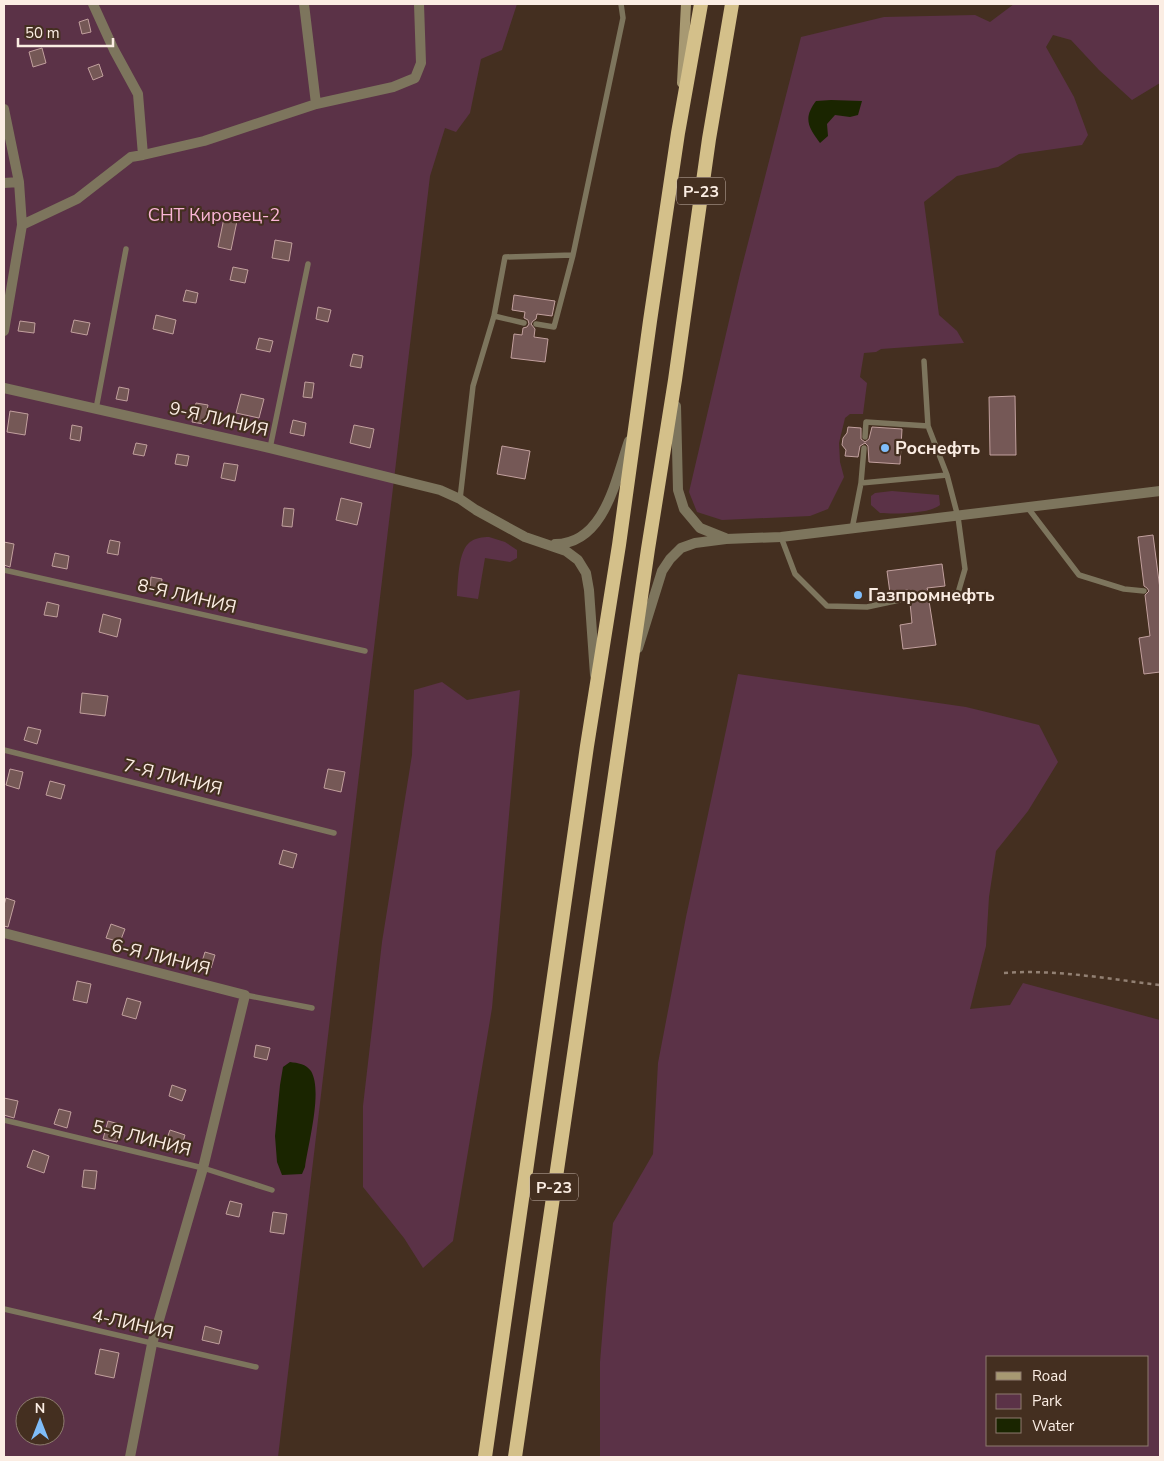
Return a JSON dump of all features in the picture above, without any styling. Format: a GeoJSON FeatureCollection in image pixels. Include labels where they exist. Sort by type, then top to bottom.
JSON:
{"type":"FeatureCollection","features":[{"type":"Feature","properties":{"kind":"highway","name":"Р-23"},"geometry":{"type":"LineString","coordinates":[[485,1457],[619,545],[635,422],[678,133],[701,4]]}},
{"type":"Feature","properties":{"kind":"highway","name":"Р-23"},"geometry":{"type":"LineString","coordinates":[[515,1457],[709,139],[732,4]]}},
{"type":"Feature","properties":{"kind":"main road","name":"Р-23"},"geometry":{"type":"LineString","coordinates":[[678,133],[686,4]]}},
{"type":"Feature","properties":{"kind":"street"},"geometry":{"type":"LineString","coordinates":[[94,4],[114,50],[138,94],[143,155]]}},
{"type":"Feature","properties":{"kind":"street"},"geometry":{"type":"LineString","coordinates":[[304,4],[316,104]]}},
{"type":"Feature","properties":{"kind":"street"},"geometry":{"type":"LineString","coordinates":[[22,225],[77,199],[131,158],[204,141],[316,104],[394,87],[415,78],[421,63],[419,4]]}},
{"type":"Feature","properties":{"kind":"street"},"geometry":{"type":"LineString","coordinates":[[4,109],[19,182],[22,225],[4,331]]}},
{"type":"Feature","properties":{"kind":"street"},"geometry":{"type":"LineString","coordinates":[[4,183],[19,182]]}},
{"type":"Feature","properties":{"kind":"street"},"geometry":{"type":"LineString","coordinates":[[675,380],[678,490],[684,509],[700,528],[726,539]]}},
{"type":"Feature","properties":{"kind":"street","name":"9-Я ЛИНИЯ"},"geometry":{"type":"LineString","coordinates":[[4,388],[270,448],[440,490],[460,499],[525,537],[566,551],[578,560],[586,573],[589,590],[596,694]]}},
{"type":"Feature","properties":{"kind":"street"},"geometry":{"type":"LineString","coordinates":[[544,544],[565,544],[586,534],[595,525],[606,506],[635,422]]}},
{"type":"Feature","properties":{"kind":"street"},"geometry":{"type":"LineString","coordinates":[[630,672],[655,599],[662,571],[681,548],[695,543],[726,539],[781,537],[1160,491]]}},
{"type":"Feature","properties":{"kind":"street","name":"6-Я ЛИНИЯ"},"geometry":{"type":"LineString","coordinates":[[4,933],[245,995]]}},
{"type":"Feature","properties":{"kind":"street"},"geometry":{"type":"LineString","coordinates":[[130,1457],[152,1344],[203,1168],[245,995]]}},
{"type":"Feature","properties":{"kind":"lane"},"geometry":{"type":"LineString","coordinates":[[536,324],[554,327],[573,255],[623,18],[621,4]]}},
{"type":"Feature","properties":{"kind":"lane"},"geometry":{"type":"LineString","coordinates":[[96,409],[126,249]]}},
{"type":"Feature","properties":{"kind":"lane"},"geometry":{"type":"LineString","coordinates":[[460,499],[473,386],[494,316],[505,257],[573,255]]}},
{"type":"Feature","properties":{"kind":"lane"},"geometry":{"type":"LineString","coordinates":[[270,448],[308,264]]}},
{"type":"Feature","properties":{"kind":"lane"},"geometry":{"type":"LineString","coordinates":[[494,316],[524,323]]}},
{"type":"Feature","properties":{"kind":"lane"},"geometry":{"type":"LineString","coordinates":[[924,361],[928,426],[947,475],[958,517],[965,569],[958,593],[928,596]]}},
{"type":"Feature","properties":{"kind":"lane"},"geometry":{"type":"LineString","coordinates":[[865,437],[866,422],[928,426]]}},
{"type":"Feature","properties":{"kind":"lane"},"geometry":{"type":"LineString","coordinates":[[852,529],[861,483],[864,448]]}},
{"type":"Feature","properties":{"kind":"lane"},"geometry":{"type":"LineString","coordinates":[[861,483],[947,475]]}},
{"type":"Feature","properties":{"kind":"lane"},"geometry":{"type":"LineString","coordinates":[[1028,508],[1079,575],[1124,589],[1144,591]]}},
{"type":"Feature","properties":{"kind":"lane"},"geometry":{"type":"LineString","coordinates":[[781,537],[795,574],[827,606],[867,607],[909,598]]}},
{"type":"Feature","properties":{"kind":"lane","name":"8-Я ЛИНИЯ"},"geometry":{"type":"LineString","coordinates":[[4,570],[365,651]]}},
{"type":"Feature","properties":{"kind":"lane","name":"7-Я ЛИНИЯ"},"geometry":{"type":"LineString","coordinates":[[4,750],[334,833]]}},
{"type":"Feature","properties":{"kind":"lane","name":"6-Я ЛИНИЯ"},"geometry":{"type":"LineString","coordinates":[[245,995],[312,1008]]}},
{"type":"Feature","properties":{"kind":"lane","name":"5-Я ЛИНИЯ"},"geometry":{"type":"LineString","coordinates":[[4,1120],[203,1168],[272,1190]]}},
{"type":"Feature","properties":{"kind":"lane","name":"4-ЛИНИЯ"},"geometry":{"type":"LineString","coordinates":[[4,1309],[256,1367]]}},
{"type":"Feature","properties":{"kind":"path"},"geometry":{"type":"LineString","coordinates":[[1004,973],[1029,971],[1069,974],[1160,985]]}},
{"type":"Feature","properties":{"kind":"green space","name":"СНТ Кировец-2"},"geometry":{"type":"Polygon","coordinates":[[[4,4],[517,4],[502,50],[481,59],[470,113],[456,132],[445,128],[430,176],[278,1457],[4,1457],[4,4]]]}},
{"type":"Feature","properties":{"kind":"green space"},"geometry":{"type":"Polygon","coordinates":[[[1014,4],[1160,4],[1160,83],[1132,100],[1099,70],[1071,40],[1053,35],[1046,47],[1074,97],[1088,135],[1082,145],[1019,154],[998,167],[957,176],[924,202],[939,315],[957,331],[964,343],[881,349],[876,352],[864,353],[860,377],[867,383],[863,414],[850,414],[845,418],[839,443],[840,462],[844,477],[828,509],[810,516],[722,520],[697,512],[689,492],[740,274],[801,37],[884,17],[975,15],[990,22],[1014,4]]]}},
{"type":"Feature","properties":{"kind":"green space"},"geometry":{"type":"Polygon","coordinates":[[[892,491],[939,495],[940,505],[920,512],[880,513],[871,505],[871,496],[875,493],[892,491]]]}},
{"type":"Feature","properties":{"kind":"green space"},"geometry":{"type":"Polygon","coordinates":[[[489,537],[505,542],[517,550],[517,558],[510,562],[485,558],[478,599],[457,596],[459,567],[466,546],[474,540],[489,537]]]}},
{"type":"Feature","properties":{"kind":"green space"},"geometry":{"type":"Polygon","coordinates":[[[738,674],[966,707],[1039,725],[1058,762],[1028,811],[996,851],[989,897],[986,946],[970,1009],[1010,1005],[1023,983],[1160,1020],[1160,1457],[600,1457],[600,1362],[613,1223],[653,1154],[658,1063],[686,917],[738,674]]]}},
{"type":"Feature","properties":{"kind":"green space"},"geometry":{"type":"Polygon","coordinates":[[[442,682],[467,700],[520,690],[492,1008],[453,1241],[423,1268],[404,1238],[363,1187],[363,1106],[382,942],[412,755],[414,690],[442,682]]]}},
{"type":"Feature","properties":{"kind":"water"},"geometry":{"type":"Polygon","coordinates":[[[816,101],[862,101],[858,115],[850,117],[835,115],[827,124],[828,136],[820,143],[810,127],[809,112],[816,101]]]}},
{"type":"Feature","properties":{"kind":"water"},"geometry":{"type":"Polygon","coordinates":[[[290,1062],[304,1065],[311,1071],[316,1091],[305,1167],[302,1174],[282,1175],[277,1162],[275,1136],[283,1067],[290,1062]]]}},
{"type":"Feature","properties":{"kind":"building"},"geometry":{"type":"Polygon","coordinates":[[[88,19],[91,32],[82,34],[79,22],[88,19]]]}},
{"type":"Feature","properties":{"kind":"building"},"geometry":{"type":"Polygon","coordinates":[[[42,48],[46,63],[33,67],[29,52],[42,48]]]}},
{"type":"Feature","properties":{"kind":"building"},"geometry":{"type":"Polygon","coordinates":[[[99,64],[103,76],[93,80],[88,68],[99,64]]]}},
{"type":"Feature","properties":{"kind":"building"},"geometry":{"type":"Polygon","coordinates":[[[224,218],[237,221],[231,250],[218,247],[224,218]]]}},
{"type":"Feature","properties":{"kind":"building"},"geometry":{"type":"Polygon","coordinates":[[[275,240],[292,243],[289,261],[272,258],[275,240]]]}},
{"type":"Feature","properties":{"kind":"building"},"geometry":{"type":"Polygon","coordinates":[[[233,267],[248,270],[245,283],[230,280],[233,267]]]}},
{"type":"Feature","properties":{"kind":"building"},"geometry":{"type":"Polygon","coordinates":[[[186,290],[198,293],[196,303],[183,301],[186,290]]]}},
{"type":"Feature","properties":{"kind":"building"},"geometry":{"type":"Polygon","coordinates":[[[514,295],[555,301],[552,316],[537,314],[536,319],[531,324],[535,329],[534,337],[548,339],[545,362],[511,358],[514,334],[522,335],[523,328],[529,324],[528,320],[524,318],[525,312],[512,310],[514,295]]]}},
{"type":"Feature","properties":{"kind":"building"},"geometry":{"type":"Polygon","coordinates":[[[318,307],[331,310],[328,322],[316,319],[318,307]]]}},
{"type":"Feature","properties":{"kind":"building"},"geometry":{"type":"Polygon","coordinates":[[[156,315],[176,320],[173,334],[153,329],[156,315]]]}},
{"type":"Feature","properties":{"kind":"building"},"geometry":{"type":"Polygon","coordinates":[[[74,320],[90,323],[87,335],[71,332],[74,320]]]}},
{"type":"Feature","properties":{"kind":"building"},"geometry":{"type":"Polygon","coordinates":[[[20,321],[35,323],[34,333],[18,331],[20,321]]]}},
{"type":"Feature","properties":{"kind":"building"},"geometry":{"type":"Polygon","coordinates":[[[259,338],[273,341],[270,352],[256,349],[259,338]]]}},
{"type":"Feature","properties":{"kind":"building"},"geometry":{"type":"Polygon","coordinates":[[[353,354],[363,356],[361,368],[350,366],[353,354]]]}},
{"type":"Feature","properties":{"kind":"building"},"geometry":{"type":"Polygon","coordinates":[[[305,382],[314,383],[312,398],[303,397],[305,382]]]}},
{"type":"Feature","properties":{"kind":"building"},"geometry":{"type":"Polygon","coordinates":[[[119,387],[129,389],[127,401],[116,399],[119,387]]]}},
{"type":"Feature","properties":{"kind":"building"},"geometry":{"type":"Polygon","coordinates":[[[241,394],[264,399],[259,418],[236,413],[241,394]]]}},
{"type":"Feature","properties":{"kind":"building"},"geometry":{"type":"Polygon","coordinates":[[[1015,396],[1016,455],[990,455],[989,397],[1015,396]]]}},
{"type":"Feature","properties":{"kind":"building"},"geometry":{"type":"Polygon","coordinates":[[[196,403],[208,405],[204,424],[192,422],[196,403]]]}},
{"type":"Feature","properties":{"kind":"building"},"geometry":{"type":"Polygon","coordinates":[[[10,411],[28,414],[25,435],[7,432],[10,411]]]}},
{"type":"Feature","properties":{"kind":"building"},"geometry":{"type":"Polygon","coordinates":[[[293,420],[306,423],[304,436],[290,433],[293,420]]]}},
{"type":"Feature","properties":{"kind":"building"},"geometry":{"type":"Polygon","coordinates":[[[72,425],[82,427],[80,441],[70,439],[72,425]]]}},
{"type":"Feature","properties":{"kind":"building"},"geometry":{"type":"Polygon","coordinates":[[[354,425],[374,429],[370,448],[350,443],[354,425]]]}},
{"type":"Feature","properties":{"kind":"building"},"geometry":{"type":"Polygon","coordinates":[[[848,427],[861,428],[861,439],[865,442],[869,439],[872,427],[902,429],[900,464],[869,462],[868,446],[865,443],[860,446],[858,457],[845,456],[846,450],[842,445],[848,427]]]}},
{"type":"Feature","properties":{"kind":"building"},"geometry":{"type":"Polygon","coordinates":[[[136,443],[147,445],[144,456],[133,454],[136,443]]]}},
{"type":"Feature","properties":{"kind":"building"},"geometry":{"type":"Polygon","coordinates":[[[502,446],[530,451],[525,479],[497,474],[502,446]]]}},
{"type":"Feature","properties":{"kind":"building"},"geometry":{"type":"Polygon","coordinates":[[[177,454],[189,456],[187,466],[175,464],[177,454]]]}},
{"type":"Feature","properties":{"kind":"building"},"geometry":{"type":"Polygon","coordinates":[[[224,463],[238,465],[235,481],[221,478],[224,463]]]}},
{"type":"Feature","properties":{"kind":"building"},"geometry":{"type":"Polygon","coordinates":[[[341,498],[362,503],[357,525],[336,520],[341,498]]]}},
{"type":"Feature","properties":{"kind":"building"},"geometry":{"type":"Polygon","coordinates":[[[284,508],[294,509],[292,527],[282,526],[284,508]]]}},
{"type":"Feature","properties":{"kind":"building"},"geometry":{"type":"Polygon","coordinates":[[[1153,535],[1160,589],[1160,672],[1144,674],[1139,638],[1150,636],[1145,595],[1149,591],[1144,586],[1138,537],[1153,535]]]}},
{"type":"Feature","properties":{"kind":"building"},"geometry":{"type":"Polygon","coordinates":[[[110,540],[120,542],[118,555],[107,553],[110,540]]]}},
{"type":"Feature","properties":{"kind":"building"},"geometry":{"type":"Polygon","coordinates":[[[4,542],[14,544],[10,567],[4,565],[4,542]]]}},
{"type":"Feature","properties":{"kind":"building"},"geometry":{"type":"Polygon","coordinates":[[[55,553],[69,556],[67,569],[52,566],[55,553]]]}},
{"type":"Feature","properties":{"kind":"building"},"geometry":{"type":"Polygon","coordinates":[[[942,564],[945,586],[927,588],[928,591],[923,596],[929,601],[936,645],[903,649],[900,625],[912,623],[910,603],[914,598],[908,590],[890,593],[887,571],[942,564]]]}},
{"type":"Feature","properties":{"kind":"building"},"geometry":{"type":"Polygon","coordinates":[[[151,577],[162,579],[161,590],[150,589],[151,577]]]}},
{"type":"Feature","properties":{"kind":"building"},"geometry":{"type":"Polygon","coordinates":[[[47,602],[59,605],[57,617],[44,615],[47,602]]]}},
{"type":"Feature","properties":{"kind":"building"},"geometry":{"type":"Polygon","coordinates":[[[103,614],[121,619],[117,637],[99,632],[103,614]]]}},
{"type":"Feature","properties":{"kind":"building"},"geometry":{"type":"Polygon","coordinates":[[[82,693],[108,696],[105,716],[80,713],[82,693]]]}},
{"type":"Feature","properties":{"kind":"building"},"geometry":{"type":"Polygon","coordinates":[[[28,727],[41,730],[37,744],[24,740],[28,727]]]}},
{"type":"Feature","properties":{"kind":"building"},"geometry":{"type":"Polygon","coordinates":[[[10,769],[23,772],[19,789],[6,785],[10,769]]]}},
{"type":"Feature","properties":{"kind":"building"},"geometry":{"type":"Polygon","coordinates":[[[328,769],[345,772],[341,792],[324,788],[328,769]]]}},
{"type":"Feature","properties":{"kind":"building"},"geometry":{"type":"Polygon","coordinates":[[[50,781],[65,785],[61,799],[46,795],[50,781]]]}},
{"type":"Feature","properties":{"kind":"building"},"geometry":{"type":"Polygon","coordinates":[[[283,850],[297,854],[293,868],[279,864],[283,850]]]}},
{"type":"Feature","properties":{"kind":"building"},"geometry":{"type":"Polygon","coordinates":[[[6,898],[15,901],[8,927],[4,926],[6,898]]]}},
{"type":"Feature","properties":{"kind":"building"},"geometry":{"type":"Polygon","coordinates":[[[111,924],[125,929],[120,942],[106,938],[111,924]]]}},
{"type":"Feature","properties":{"kind":"building"},"geometry":{"type":"Polygon","coordinates":[[[205,952],[215,955],[211,968],[201,965],[205,952]]]}},
{"type":"Feature","properties":{"kind":"building"},"geometry":{"type":"Polygon","coordinates":[[[77,981],[91,984],[87,1003],[73,1000],[77,981]]]}},
{"type":"Feature","properties":{"kind":"building"},"geometry":{"type":"Polygon","coordinates":[[[127,998],[141,1002],[136,1019],[122,1015],[127,998]]]}},
{"type":"Feature","properties":{"kind":"building"},"geometry":{"type":"Polygon","coordinates":[[[256,1045],[270,1048],[267,1060],[254,1057],[256,1045]]]}},
{"type":"Feature","properties":{"kind":"building"},"geometry":{"type":"Polygon","coordinates":[[[172,1085],[186,1090],[182,1101],[169,1096],[172,1085]]]}},
{"type":"Feature","properties":{"kind":"building"},"geometry":{"type":"Polygon","coordinates":[[[4,1098],[18,1101],[14,1118],[4,1115],[4,1098]]]}},
{"type":"Feature","properties":{"kind":"building"},"geometry":{"type":"Polygon","coordinates":[[[59,1109],[71,1112],[67,1128],[54,1124],[59,1109]]]}},
{"type":"Feature","properties":{"kind":"building"},"geometry":{"type":"Polygon","coordinates":[[[108,1121],[123,1125],[117,1142],[103,1139],[108,1121]]]}},
{"type":"Feature","properties":{"kind":"building"},"geometry":{"type":"Polygon","coordinates":[[[170,1130],[185,1135],[180,1152],[164,1147],[170,1130]]]}},
{"type":"Feature","properties":{"kind":"building"},"geometry":{"type":"Polygon","coordinates":[[[33,1150],[49,1156],[44,1173],[27,1167],[33,1150]]]}},
{"type":"Feature","properties":{"kind":"building"},"geometry":{"type":"Polygon","coordinates":[[[84,1170],[97,1171],[95,1189],[82,1187],[84,1170]]]}},
{"type":"Feature","properties":{"kind":"building"},"geometry":{"type":"Polygon","coordinates":[[[230,1201],[242,1204],[239,1217],[226,1214],[230,1201]]]}},
{"type":"Feature","properties":{"kind":"building"},"geometry":{"type":"Polygon","coordinates":[[[273,1212],[287,1214],[284,1234],[270,1232],[273,1212]]]}},
{"type":"Feature","properties":{"kind":"building"},"geometry":{"type":"Polygon","coordinates":[[[205,1326],[222,1331],[219,1344],[202,1340],[205,1326]]]}},
{"type":"Feature","properties":{"kind":"building"},"geometry":{"type":"Polygon","coordinates":[[[100,1349],[119,1353],[114,1378],[95,1374],[100,1349]]]}},
{"type":"Feature","properties":{"kind":"place","name":"Роснефть"},"geometry":{"type":"Point","coordinates":[885,448]}},
{"type":"Feature","properties":{"kind":"place","name":"Газпромнефть"},"geometry":{"type":"Point","coordinates":[858,595]}}]}
